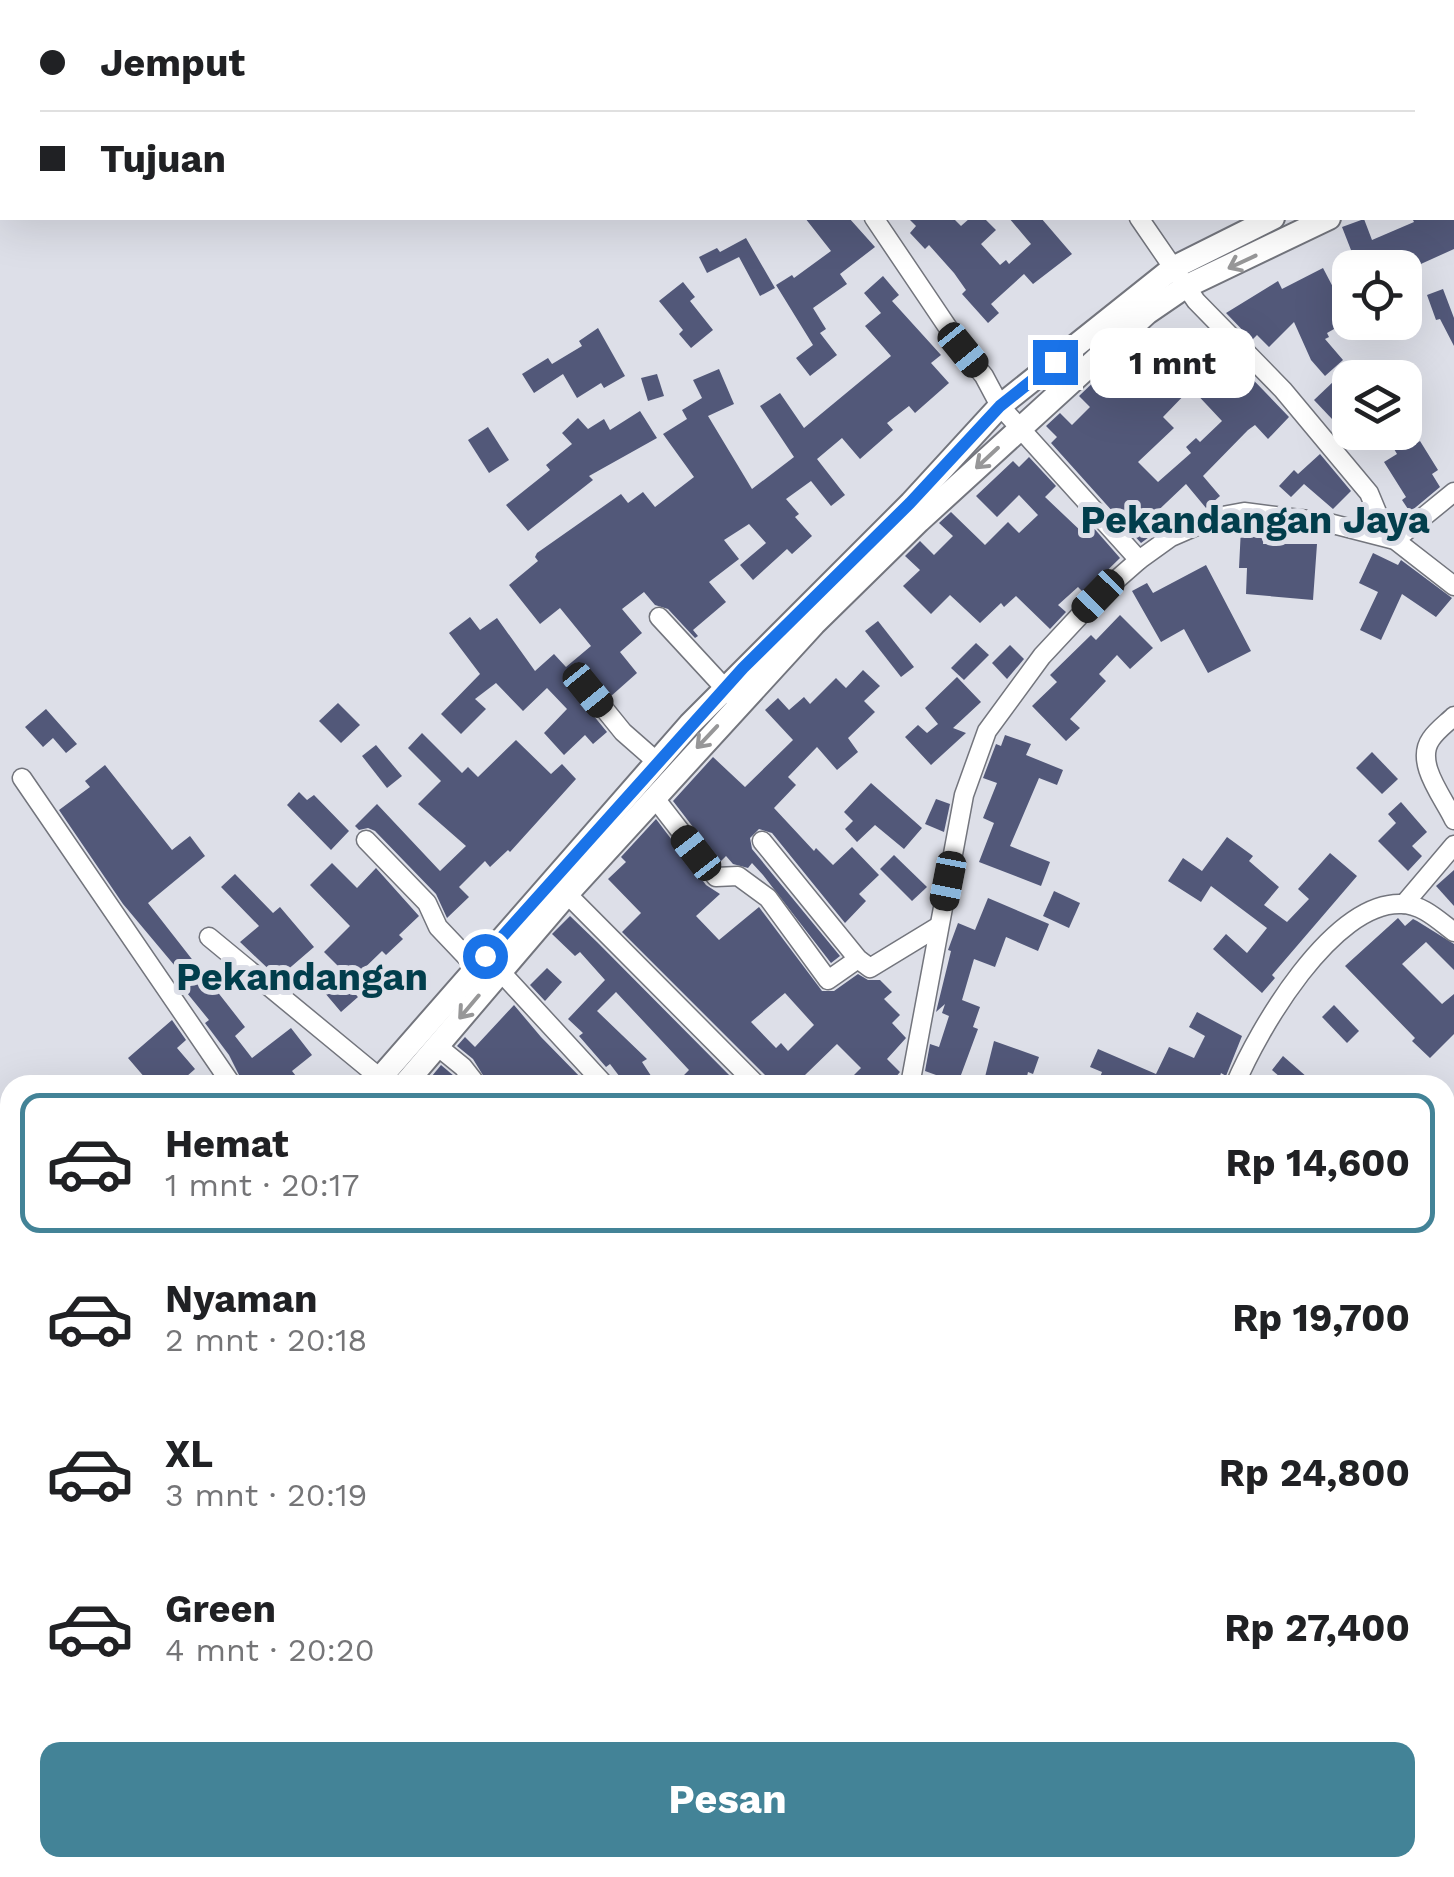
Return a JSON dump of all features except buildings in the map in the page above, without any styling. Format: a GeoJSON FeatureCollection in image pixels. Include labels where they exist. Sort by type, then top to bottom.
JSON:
{"type":"FeatureCollection","features":[{"type":"Feature","properties":{"kind":"main road"},"geometry":{"type":"LineString","coordinates":[[912,514],[1000,406],[1186,287],[1260,220]]}},
{"type":"Feature","properties":{"kind":"main road"},"geometry":{"type":"LineString","coordinates":[[412,1075],[488,969],[652,758],[912,514],[1018,430],[1146,312],[1186,287],[1325,220]]}},
{"type":"Feature","properties":{"kind":"main road"},"geometry":{"type":"LineString","coordinates":[[375,1075],[566,894],[654,797],[726,690]]}},
{"type":"Feature","properties":{"kind":"street"},"geometry":{"type":"LineString","coordinates":[[875,220],[1018,430],[1138,560]]}},
{"type":"Feature","properties":{"kind":"street"},"geometry":{"type":"LineString","coordinates":[[1140,220],[1186,287],[1283,390],[1369,493],[1386,538]]}},
{"type":"Feature","properties":{"kind":"street"},"geometry":{"type":"LineString","coordinates":[[1386,538],[1454,492]]}},
{"type":"Feature","properties":{"kind":"street"},"geometry":{"type":"LineString","coordinates":[[912,1075],[964,795],[988,731],[1042,656],[1138,560],[1171,537],[1216,518],[1244,512],[1325,522],[1386,538],[1454,586]]}},
{"type":"Feature","properties":{"kind":"street"},"geometry":{"type":"LineString","coordinates":[[660,618],[726,690]]}},
{"type":"Feature","properties":{"kind":"street"},"geometry":{"type":"LineString","coordinates":[[588,690],[623,732],[652,758]]}},
{"type":"Feature","properties":{"kind":"street"},"geometry":{"type":"LineString","coordinates":[[1454,716],[1431,738],[1426,759],[1454,820]]}},
{"type":"Feature","properties":{"kind":"street"},"geometry":{"type":"LineString","coordinates":[[22,778],[225,1075]]}},
{"type":"Feature","properties":{"kind":"street"},"geometry":{"type":"LineString","coordinates":[[654,797],[716,877],[738,876],[768,898],[828,980],[858,958]]}},
{"type":"Feature","properties":{"kind":"street"},"geometry":{"type":"LineString","coordinates":[[366,840],[427,903],[438,928],[451,944],[488,969],[566,1040],[596,1075]]}},
{"type":"Feature","properties":{"kind":"street"},"geometry":{"type":"LineString","coordinates":[[762,841],[870,968],[940,926]]}},
{"type":"Feature","properties":{"kind":"street"},"geometry":{"type":"LineString","coordinates":[[1404,904],[1454,845]]}},
{"type":"Feature","properties":{"kind":"street"},"geometry":{"type":"LineString","coordinates":[[566,894],[747,1075]]}},
{"type":"Feature","properties":{"kind":"street"},"geometry":{"type":"LineString","coordinates":[[1239,1075],[1309,959],[1355,920],[1381,908],[1404,904],[1422,908],[1454,932]]}},
{"type":"Feature","properties":{"kind":"street"},"geometry":{"type":"LineString","coordinates":[[209,937],[371,1075]]}},
{"type":"Feature","properties":{"kind":"street"},"geometry":{"type":"LineString","coordinates":[[436,1045],[470,1075]]}},
{"type":"Feature","properties":{"kind":"district","name":"Pekandangan Jaya"},"geometry":{"type":"Point","coordinates":[1255,520]}},
{"type":"Feature","properties":{"kind":"district","name":"Pekandangan"},"geometry":{"type":"Point","coordinates":[302,977]}},
{"type":"Feature","properties":{"kind":"route"},"geometry":{"type":"LineString","coordinates":[[485,956],[743,668],[910,503],[1000,406],[1055,362]]}}]}
